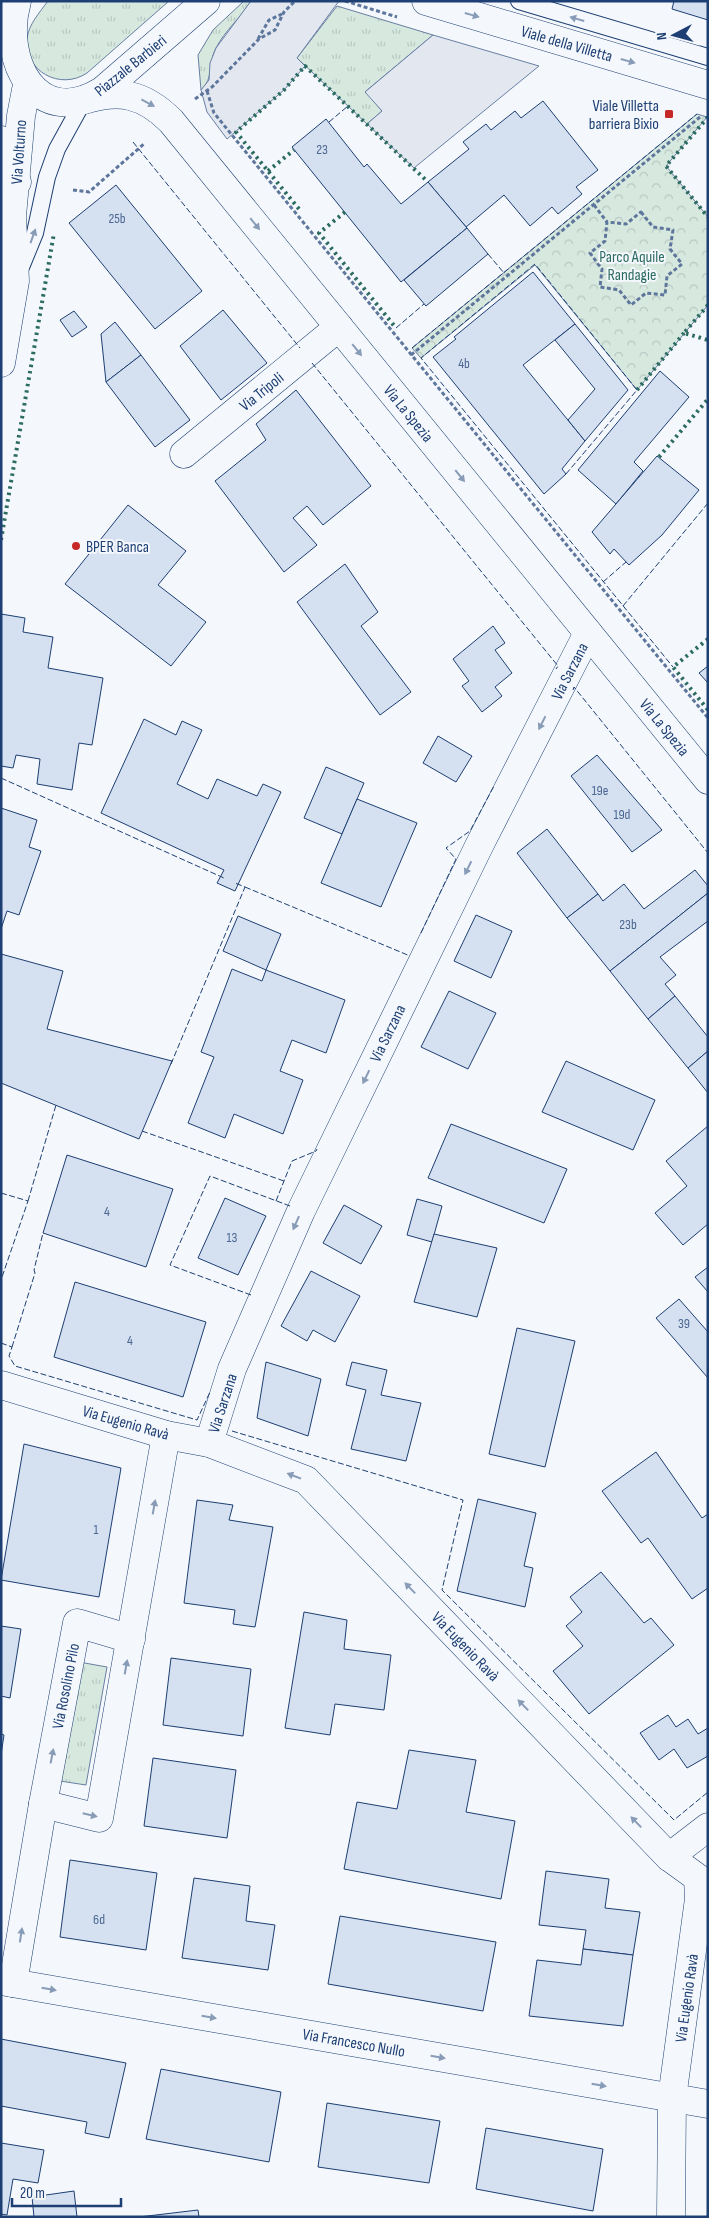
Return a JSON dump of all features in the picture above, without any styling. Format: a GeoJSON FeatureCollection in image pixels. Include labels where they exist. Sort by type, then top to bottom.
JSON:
{"type":"FeatureCollection","features":[{"type":"Feature","properties":{"kind":"street","name":"Piazzale Barbieri"},"geometry":{"type":"LineString","coordinates":[[17,1],[4,25],[2,46],[14,85],[34,96],[54,103],[64,104],[84,100],[102,91],[206,1]]}},
{"type":"Feature","properties":{"kind":"street","name":"Viale della Villetta"},"geometry":{"type":"LineString","coordinates":[[426,1],[708,85]]}},
{"type":"Feature","properties":{"kind":"street","name":"Via Volturno"},"geometry":{"type":"LineString","coordinates":[[1,363],[15,281],[12,216],[17,182],[20,124],[14,85]]}},
{"type":"Feature","properties":{"kind":"street","name":"Via La Spezia"},"geometry":{"type":"LineString","coordinates":[[84,100],[108,94],[131,96],[153,105],[162,112],[708,780]]}},
{"type":"Feature","properties":{"kind":"street"},"geometry":{"type":"LineString","coordinates":[[1,140],[9,152],[17,182]]}},
{"type":"Feature","properties":{"kind":"street","name":"Via Tripoli"},"geometry":{"type":"LineString","coordinates":[[184,454],[339,327]]}},
{"type":"Feature","properties":{"kind":"street","name":"Via Sarzana"},"geometry":{"type":"LineString","coordinates":[[209,1444],[232,1369],[301,1211],[476,853],[588,633]]}},
{"type":"Feature","properties":{"kind":"street","name":"Via Eugenio Ravà"},"geometry":{"type":"LineString","coordinates":[[1,1385],[166,1435],[209,1444],[306,1480],[669,1857],[698,1878],[699,1900],[672,2098]]}},
{"type":"Feature","properties":{"kind":"street"},"geometry":{"type":"LineString","coordinates":[[43,1804],[99,1818],[166,1435]]}},
{"type":"Feature","properties":{"kind":"street","name":"Via Rosolino Pilo"},"geometry":{"type":"LineString","coordinates":[[7,1982],[43,1804],[76,1623],[131,1639]]}},
{"type":"Feature","properties":{"kind":"street"},"geometry":{"type":"LineString","coordinates":[[669,1857],[708,1827]]}},
{"type":"Feature","properties":{"kind":"street","name":"Via Francesco Nullo"},"geometry":{"type":"LineString","coordinates":[[7,1982],[708,2104]]}},
{"type":"Feature","properties":{"kind":"street"},"geometry":{"type":"LineString","coordinates":[[671,2217],[672,2098]]}},
{"type":"Feature","properties":{"kind":"lane"},"geometry":{"type":"LineString","coordinates":[[519,1],[708,57]]}},
{"type":"Feature","properties":{"kind":"lane"},"geometry":{"type":"LineString","coordinates":[[15,281],[35,233],[46,177],[57,149],[84,100]]}},
{"type":"Feature","properties":{"kind":"path"},"geometry":{"type":"LineString","coordinates":[[285,11],[269,20],[257,41],[274,30],[285,11],[295,1]]}},
{"type":"Feature","properties":{"kind":"path"},"geometry":{"type":"LineString","coordinates":[[207,90],[214,113],[708,718]]}},
{"type":"Feature","properties":{"kind":"path"},"geometry":{"type":"LineString","coordinates":[[406,359],[700,116]]}},
{"type":"Feature","properties":{"kind":"path"},"geometry":{"type":"LineString","coordinates":[[593,205],[607,222],[626,224],[641,212],[654,227],[672,230],[670,249],[682,264],[667,276],[665,295],[646,293],[631,305],[619,290],[600,288],[602,269],[590,254],[605,241],[607,222]]}},
{"type":"Feature","properties":{"kind":"green space"},"geometry":{"type":"Polygon","coordinates":[[[48,1],[169,1],[87,73],[77,78],[66,80],[55,79],[38,69],[31,60],[28,50],[27,39],[30,29],[48,1]]]}},
{"type":"Feature","properties":{"kind":"green space"},"geometry":{"type":"Polygon","coordinates":[[[244,1],[251,1],[216,48],[208,80],[201,90],[198,55],[213,30],[244,1]]]}},
{"type":"Feature","properties":{"kind":"green space"},"geometry":{"type":"Polygon","coordinates":[[[337,6],[433,35],[366,91],[382,111],[367,124],[297,58],[337,6]]]}},
{"type":"Feature","properties":{"kind":"green space","name":"Parco Aquile Randagie"},"geometry":{"type":"Polygon","coordinates":[[[697,114],[707,117],[666,166],[708,217],[708,305],[637,390],[535,265],[421,358],[412,348],[697,114]]]}},
{"type":"Feature","properties":{"kind":"green space"},"geometry":{"type":"Polygon","coordinates":[[[79,1662],[107,1667],[86,1785],[60,1781],[79,1662]]]}},
{"type":"Feature","properties":{"kind":"shaded area"},"geometry":{"type":"Polygon","coordinates":[[[251,1],[339,1],[297,58],[305,66],[284,90],[227,139],[207,112],[201,90],[209,80],[210,63],[216,48],[251,1]]]}},
{"type":"Feature","properties":{"kind":"shaded area"},"geometry":{"type":"Polygon","coordinates":[[[433,35],[539,66],[414,168],[367,124],[382,111],[365,92],[433,35]]]}},
{"type":"Feature","properties":{"kind":"building"},"geometry":{"type":"Polygon","coordinates":[[[674,1],[708,1],[708,20],[672,9],[674,1]]]}},
{"type":"Feature","properties":{"kind":"building"},"geometry":{"type":"Polygon","coordinates":[[[543,101],[598,170],[576,187],[582,194],[558,214],[552,207],[530,226],[504,195],[466,227],[428,182],[469,149],[463,142],[486,124],[491,130],[515,111],[521,118],[543,101]]]}},
{"type":"Feature","properties":{"kind":"building"},"geometry":{"type":"Polygon","coordinates":[[[326,119],[364,167],[367,164],[401,204],[428,182],[467,228],[401,282],[292,147],[326,119]]]}},
{"type":"Feature","properties":{"kind":"building"},"geometry":{"type":"Polygon","coordinates":[[[116,185],[202,291],[155,329],[69,223],[116,185]]]}},
{"type":"Feature","properties":{"kind":"building"},"geometry":{"type":"Polygon","coordinates":[[[467,228],[488,254],[426,306],[404,280],[467,228]]]}},
{"type":"Feature","properties":{"kind":"building"},"geometry":{"type":"Polygon","coordinates":[[[533,272],[575,324],[523,365],[585,441],[562,469],[566,474],[544,494],[433,357],[456,339],[454,337],[533,272]]]}},
{"type":"Feature","properties":{"kind":"building"},"geometry":{"type":"Polygon","coordinates":[[[223,310],[267,363],[221,400],[180,346],[223,310]]]}},
{"type":"Feature","properties":{"kind":"building"},"geometry":{"type":"Polygon","coordinates":[[[74,311],[87,327],[72,337],[60,320],[74,311]]]}},
{"type":"Feature","properties":{"kind":"building"},"geometry":{"type":"Polygon","coordinates":[[[115,322],[141,355],[106,382],[101,334],[115,322]]]}},
{"type":"Feature","properties":{"kind":"building"},"geometry":{"type":"Polygon","coordinates":[[[575,324],[628,390],[585,441],[568,420],[595,389],[555,340],[575,324]]]}},
{"type":"Feature","properties":{"kind":"building"},"geometry":{"type":"Polygon","coordinates":[[[141,355],[190,420],[155,447],[106,382],[141,355]]]}},
{"type":"Feature","properties":{"kind":"building"},"geometry":{"type":"Polygon","coordinates":[[[660,371],[689,397],[634,462],[643,471],[616,504],[578,470],[660,371]]]}},
{"type":"Feature","properties":{"kind":"building"},"geometry":{"type":"Polygon","coordinates":[[[296,390],[371,486],[323,525],[307,506],[293,518],[317,545],[284,572],[215,481],[266,440],[256,424],[296,390]]]}},
{"type":"Feature","properties":{"kind":"building"},"geometry":{"type":"Polygon","coordinates":[[[657,456],[699,490],[662,535],[629,565],[614,549],[610,554],[592,532],[657,456]]]}},
{"type":"Feature","properties":{"kind":"building"},"geometry":{"type":"Polygon","coordinates":[[[128,505],[186,551],[158,585],[206,622],[171,666],[65,584],[128,505]]]}},
{"type":"Feature","properties":{"kind":"building"},"geometry":{"type":"Polygon","coordinates":[[[345,564],[378,612],[361,626],[411,692],[380,715],[297,602],[345,564]]]}},
{"type":"Feature","properties":{"kind":"building"},"geometry":{"type":"Polygon","coordinates":[[[1,614],[25,618],[23,632],[53,637],[48,668],[103,678],[92,745],[79,743],[72,790],[37,784],[40,759],[16,755],[13,768],[1,766],[1,614]]]}},
{"type":"Feature","properties":{"kind":"building"},"geometry":{"type":"Polygon","coordinates":[[[493,626],[505,643],[495,650],[512,673],[495,687],[502,696],[482,712],[462,686],[469,681],[453,659],[493,626]]]}},
{"type":"Feature","properties":{"kind":"building"},"geometry":{"type":"Polygon","coordinates":[[[708,666],[708,683],[699,673],[708,666]]]}},
{"type":"Feature","properties":{"kind":"building"},"geometry":{"type":"Polygon","coordinates":[[[144,719],[176,735],[182,721],[202,730],[177,784],[208,799],[217,779],[257,796],[263,784],[281,792],[235,891],[217,883],[224,870],[101,813],[144,719]]]}},
{"type":"Feature","properties":{"kind":"building"},"geometry":{"type":"Polygon","coordinates":[[[438,736],[472,756],[456,782],[423,763],[438,736]]]}},
{"type":"Feature","properties":{"kind":"building"},"geometry":{"type":"Polygon","coordinates":[[[597,755],[662,830],[632,852],[571,776],[597,755]]]}},
{"type":"Feature","properties":{"kind":"building"},"geometry":{"type":"Polygon","coordinates":[[[326,767],[364,783],[342,834],[304,818],[326,767]]]}},
{"type":"Feature","properties":{"kind":"building"},"geometry":{"type":"Polygon","coordinates":[[[357,799],[417,823],[381,907],[321,883],[357,799]]]}},
{"type":"Feature","properties":{"kind":"building"},"geometry":{"type":"Polygon","coordinates":[[[1,808],[37,820],[29,847],[41,851],[19,915],[7,911],[1,929],[1,808]]]}},
{"type":"Feature","properties":{"kind":"building"},"geometry":{"type":"Polygon","coordinates":[[[547,829],[598,894],[567,918],[517,853],[547,829]]]}},
{"type":"Feature","properties":{"kind":"building"},"geometry":{"type":"Polygon","coordinates":[[[695,870],[708,886],[708,893],[610,971],[567,918],[598,894],[603,901],[624,884],[644,909],[695,870]]]}},
{"type":"Feature","properties":{"kind":"building"},"geometry":{"type":"Polygon","coordinates":[[[708,893],[708,921],[660,957],[676,975],[665,984],[675,996],[648,1019],[610,971],[708,893]]]}},
{"type":"Feature","properties":{"kind":"building"},"geometry":{"type":"Polygon","coordinates":[[[476,915],[512,931],[491,978],[454,961],[476,915]]]}},
{"type":"Feature","properties":{"kind":"building"},"geometry":{"type":"Polygon","coordinates":[[[238,916],[281,934],[266,970],[223,951],[238,916]]]}},
{"type":"Feature","properties":{"kind":"building"},"geometry":{"type":"Polygon","coordinates":[[[1,954],[63,971],[47,1029],[172,1061],[139,1139],[1,1083],[1,954]]]}},
{"type":"Feature","properties":{"kind":"building"},"geometry":{"type":"Polygon","coordinates":[[[232,969],[262,981],[266,970],[345,1000],[326,1053],[292,1040],[280,1071],[303,1080],[283,1134],[234,1114],[225,1138],[188,1123],[214,1057],[201,1052],[232,969]]]}},
{"type":"Feature","properties":{"kind":"building"},"geometry":{"type":"Polygon","coordinates":[[[449,991],[496,1013],[468,1069],[421,1047],[449,991]]]}},
{"type":"Feature","properties":{"kind":"building"},"geometry":{"type":"Polygon","coordinates":[[[675,996],[708,1037],[708,1051],[688,1068],[648,1019],[675,996]]]}},
{"type":"Feature","properties":{"kind":"building"},"geometry":{"type":"Polygon","coordinates":[[[708,1051],[708,1093],[688,1068],[708,1051]]]}},
{"type":"Feature","properties":{"kind":"building"},"geometry":{"type":"Polygon","coordinates":[[[566,1061],[655,1100],[633,1150],[542,1112],[566,1061]]]}},
{"type":"Feature","properties":{"kind":"building"},"geometry":{"type":"Polygon","coordinates":[[[451,1124],[567,1169],[544,1223],[428,1178],[451,1124]]]}},
{"type":"Feature","properties":{"kind":"building"},"geometry":{"type":"Polygon","coordinates":[[[708,1126],[708,1224],[683,1245],[655,1213],[687,1186],[666,1161],[708,1126]]]}},
{"type":"Feature","properties":{"kind":"building"},"geometry":{"type":"Polygon","coordinates":[[[67,1155],[173,1189],[146,1267],[43,1233],[67,1155]]]}},
{"type":"Feature","properties":{"kind":"building"},"geometry":{"type":"Polygon","coordinates":[[[225,1198],[266,1216],[238,1275],[198,1258],[225,1198]]]}},
{"type":"Feature","properties":{"kind":"building"},"geometry":{"type":"Polygon","coordinates":[[[417,1199],[442,1206],[432,1242],[407,1235],[417,1199]]]}},
{"type":"Feature","properties":{"kind":"building"},"geometry":{"type":"Polygon","coordinates":[[[344,1205],[382,1226],[361,1264],[323,1243],[344,1205]]]}},
{"type":"Feature","properties":{"kind":"building"},"geometry":{"type":"Polygon","coordinates":[[[434,1234],[497,1248],[477,1317],[414,1302],[434,1234]]]}},
{"type":"Feature","properties":{"kind":"building"},"geometry":{"type":"Polygon","coordinates":[[[708,1267],[708,1292],[695,1277],[708,1267]]]}},
{"type":"Feature","properties":{"kind":"building"},"geometry":{"type":"Polygon","coordinates":[[[311,1271],[360,1296],[335,1342],[313,1330],[307,1341],[281,1326],[311,1271]]]}},
{"type":"Feature","properties":{"kind":"building"},"geometry":{"type":"Polygon","coordinates":[[[75,1282],[206,1322],[183,1397],[54,1357],[75,1282]]]}},
{"type":"Feature","properties":{"kind":"building"},"geometry":{"type":"Polygon","coordinates":[[[679,1299],[708,1332],[708,1378],[656,1318],[679,1299]]]}},
{"type":"Feature","properties":{"kind":"building"},"geometry":{"type":"Polygon","coordinates":[[[517,1328],[575,1341],[545,1467],[489,1454],[517,1328]]]}},
{"type":"Feature","properties":{"kind":"building"},"geometry":{"type":"Polygon","coordinates":[[[266,1362],[321,1379],[308,1436],[257,1418],[266,1362]]]}},
{"type":"Feature","properties":{"kind":"building"},"geometry":{"type":"Polygon","coordinates":[[[352,1362],[387,1370],[381,1395],[421,1403],[406,1461],[351,1449],[366,1390],[346,1385],[352,1362]]]}},
{"type":"Feature","properties":{"kind":"building"},"geometry":{"type":"Polygon","coordinates":[[[24,1444],[121,1468],[99,1597],[1,1580],[24,1444]]]}},
{"type":"Feature","properties":{"kind":"building"},"geometry":{"type":"Polygon","coordinates":[[[656,1452],[702,1518],[708,1514],[708,1588],[692,1599],[648,1538],[641,1543],[602,1491],[656,1452]]]}},
{"type":"Feature","properties":{"kind":"building"},"geometry":{"type":"Polygon","coordinates":[[[478,1499],[536,1513],[524,1566],[533,1568],[525,1607],[457,1591],[478,1499]]]}},
{"type":"Feature","properties":{"kind":"building"},"geometry":{"type":"Polygon","coordinates":[[[197,1500],[233,1505],[229,1520],[273,1527],[255,1627],[233,1624],[235,1610],[184,1603],[197,1500]]]}},
{"type":"Feature","properties":{"kind":"building"},"geometry":{"type":"Polygon","coordinates":[[[601,1572],[644,1623],[651,1618],[674,1645],[589,1714],[553,1671],[583,1646],[566,1626],[582,1612],[570,1597],[601,1572]]]}},
{"type":"Feature","properties":{"kind":"building"},"geometry":{"type":"Polygon","coordinates":[[[304,1612],[347,1620],[344,1649],[391,1655],[384,1710],[335,1704],[330,1735],[285,1728],[304,1612]]]}},
{"type":"Feature","properties":{"kind":"building"},"geometry":{"type":"Polygon","coordinates":[[[1,1626],[21,1629],[10,1698],[1,1696],[1,1626]]]}},
{"type":"Feature","properties":{"kind":"building"},"geometry":{"type":"Polygon","coordinates":[[[171,1658],[251,1669],[243,1736],[163,1725],[171,1658]]]}},
{"type":"Feature","properties":{"kind":"building"},"geometry":{"type":"Polygon","coordinates":[[[668,1715],[676,1727],[688,1719],[698,1734],[708,1728],[708,1756],[687,1768],[674,1749],[659,1760],[640,1733],[668,1715]]]}},
{"type":"Feature","properties":{"kind":"building"},"geometry":{"type":"Polygon","coordinates":[[[1,1734],[4,1735],[1,1755],[1,1734]]]}},
{"type":"Feature","properties":{"kind":"building"},"geometry":{"type":"Polygon","coordinates":[[[409,1750],[476,1760],[466,1812],[515,1821],[501,1899],[344,1869],[357,1802],[397,1809],[409,1750]]]}},
{"type":"Feature","properties":{"kind":"building"},"geometry":{"type":"Polygon","coordinates":[[[153,1758],[236,1770],[227,1838],[144,1826],[153,1758]]]}},
{"type":"Feature","properties":{"kind":"building"},"geometry":{"type":"Polygon","coordinates":[[[70,1860],[157,1873],[146,1950],[60,1937],[70,1860]]]}},
{"type":"Feature","properties":{"kind":"building"},"geometry":{"type":"Polygon","coordinates":[[[546,1871],[609,1879],[605,1908],[640,1912],[633,1955],[583,1949],[586,1930],[539,1925],[546,1871]]]}},
{"type":"Feature","properties":{"kind":"building"},"geometry":{"type":"Polygon","coordinates":[[[194,1878],[250,1886],[246,1921],[275,1925],[268,1970],[182,1958],[194,1878]]]}},
{"type":"Feature","properties":{"kind":"building"},"geometry":{"type":"Polygon","coordinates":[[[340,1916],[496,1942],[483,2011],[328,1984],[340,1916]]]}},
{"type":"Feature","properties":{"kind":"building"},"geometry":{"type":"Polygon","coordinates":[[[583,1949],[633,1955],[623,2026],[529,2016],[537,1960],[581,1965],[583,1949]]]}},
{"type":"Feature","properties":{"kind":"building"},"geometry":{"type":"Polygon","coordinates":[[[1,2039],[126,2063],[109,2138],[85,2133],[87,2122],[1,2106],[1,2039]]]}},
{"type":"Feature","properties":{"kind":"building"},"geometry":{"type":"Polygon","coordinates":[[[161,2069],[281,2092],[269,2162],[146,2139],[161,2069]]]}},
{"type":"Feature","properties":{"kind":"building"},"geometry":{"type":"Polygon","coordinates":[[[327,2103],[440,2121],[429,2183],[318,2167],[327,2103]]]}},
{"type":"Feature","properties":{"kind":"building"},"geometry":{"type":"Polygon","coordinates":[[[486,2128],[603,2149],[593,2211],[476,2189],[486,2128]]]}},
{"type":"Feature","properties":{"kind":"building"},"geometry":{"type":"Polygon","coordinates":[[[1,2143],[44,2150],[38,2183],[13,2179],[7,2215],[1,2214],[1,2143]]]}},
{"type":"Feature","properties":{"kind":"building"},"geometry":{"type":"Polygon","coordinates":[[[74,2191],[77,2217],[34,2217],[32,2197],[74,2191]]]}},
{"type":"Feature","properties":{"kind":"building"},"geometry":{"type":"Polygon","coordinates":[[[198,2210],[199,2217],[139,2217],[198,2210]]]}},
{"type":"Feature","properties":{"kind":"hedge"},"geometry":{"type":"LineString","coordinates":[[299,209],[236,132],[284,90],[305,66],[428,182]]}},
{"type":"Feature","properties":{"kind":"hedge"},"geometry":{"type":"LineString","coordinates":[[708,117],[666,166],[708,217]]}},
{"type":"Feature","properties":{"kind":"hedge"},"geometry":{"type":"LineString","coordinates":[[268,171],[294,150]]}},
{"type":"Feature","properties":{"kind":"hedge"},"geometry":{"type":"LineString","coordinates":[[345,212],[319,233],[396,328]]}},
{"type":"Feature","properties":{"kind":"hedge"},"geometry":{"type":"LineString","coordinates":[[1,540],[54,233]]}},
{"type":"Feature","properties":{"kind":"hedge"},"geometry":{"type":"LineString","coordinates":[[708,305],[684,333],[708,340]]}},
{"type":"Feature","properties":{"kind":"hedge"},"geometry":{"type":"LineString","coordinates":[[637,390],[684,333]]}},
{"type":"Feature","properties":{"kind":"hedge"},"geometry":{"type":"LineString","coordinates":[[659,457],[708,399]]}},
{"type":"Feature","properties":{"kind":"hedge"},"geometry":{"type":"LineString","coordinates":[[708,639],[673,667],[708,710]]}},
{"type":"Feature","properties":{"kind":"fence"},"geometry":{"type":"LineString","coordinates":[[329,122],[348,106]]}},
{"type":"Feature","properties":{"kind":"fence"},"geometry":{"type":"LineString","coordinates":[[412,348],[697,114]]}},
{"type":"Feature","properties":{"kind":"fence"},"geometry":{"type":"LineString","coordinates":[[133,142],[300,348]]}},
{"type":"Feature","properties":{"kind":"fence"},"geometry":{"type":"LineString","coordinates":[[488,254],[504,273]]}},
{"type":"Feature","properties":{"kind":"fence"},"geometry":{"type":"LineString","coordinates":[[566,474],[637,390],[535,264],[421,358],[673,667]]}},
{"type":"Feature","properties":{"kind":"fence"},"geometry":{"type":"LineString","coordinates":[[396,328],[424,304]]}},
{"type":"Feature","properties":{"kind":"fence"},"geometry":{"type":"LineString","coordinates":[[312,363],[558,666],[556,669]]}},
{"type":"Feature","properties":{"kind":"fence"},"geometry":{"type":"LineString","coordinates":[[623,606],[708,503]]}},
{"type":"Feature","properties":{"kind":"fence"},"geometry":{"type":"LineString","coordinates":[[603,582],[626,562]]}},
{"type":"Feature","properties":{"kind":"fence"},"geometry":{"type":"LineString","coordinates":[[573,690],[574,687],[708,853]]}},
{"type":"Feature","properties":{"kind":"fence"},"geometry":{"type":"LineString","coordinates":[[1,778],[224,878]]}},
{"type":"Feature","properties":{"kind":"fence"},"geometry":{"type":"LineString","coordinates":[[421,933],[456,859],[446,848],[470,831],[494,786]]}},
{"type":"Feature","properties":{"kind":"fence"},"geometry":{"type":"LineString","coordinates":[[171,1064],[245,887],[235,883]]}},
{"type":"Feature","properties":{"kind":"fence"},"geometry":{"type":"LineString","coordinates":[[245,887],[410,956]]}},
{"type":"Feature","properties":{"kind":"fence"},"geometry":{"type":"LineString","coordinates":[[28,1201],[56,1105]]}},
{"type":"Feature","properties":{"kind":"fence"},"geometry":{"type":"LineString","coordinates":[[142,1131],[284,1181]]}},
{"type":"Feature","properties":{"kind":"fence"},"geometry":{"type":"LineString","coordinates":[[276,1201],[292,1161],[317,1149]]}},
{"type":"Feature","properties":{"kind":"fence"},"geometry":{"type":"LineString","coordinates":[[251,1295],[170,1265],[210,1176],[290,1206],[289,1208]]}},
{"type":"Feature","properties":{"kind":"fence"},"geometry":{"type":"LineString","coordinates":[[1,1193],[28,1201],[1,1280]]}},
{"type":"Feature","properties":{"kind":"fence"},"geometry":{"type":"LineString","coordinates":[[12,1347],[35,1273],[34,1270],[43,1233]]}},
{"type":"Feature","properties":{"kind":"fence"},"geometry":{"type":"LineString","coordinates":[[1,1343],[12,1347],[9,1356],[15,1366],[197,1420],[210,1392]]}},
{"type":"Feature","properties":{"kind":"fence"},"geometry":{"type":"LineString","coordinates":[[232,1431],[463,1500],[442,1590],[674,1820],[708,1792]]}},
{"type":"Feature","properties":{"kind":"place","name":"Viale Villetta barriera Bixio"},"geometry":{"type":"Point","coordinates":[669,114]}},
{"type":"Feature","properties":{"kind":"place","name":"BPER Banca"},"geometry":{"type":"Point","coordinates":[76,546]}}]}
